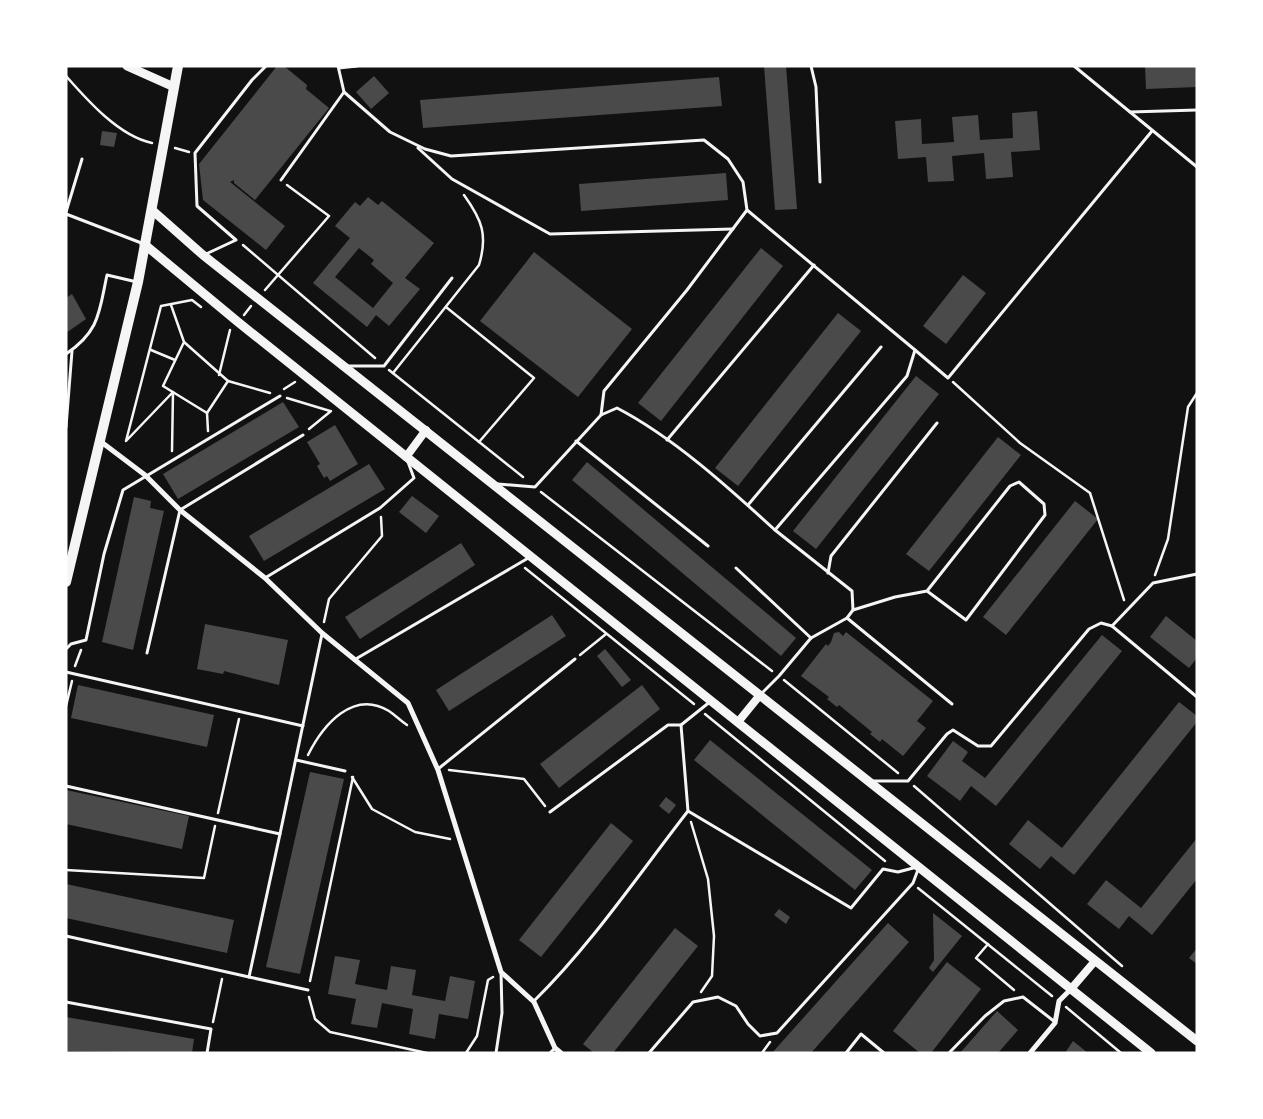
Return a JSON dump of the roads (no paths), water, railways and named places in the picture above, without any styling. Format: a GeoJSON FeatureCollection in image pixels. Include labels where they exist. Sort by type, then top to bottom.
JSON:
{"type":"FeatureCollection","features":[{"type":"Feature","properties":{"kind":"main road"},"geometry":{"type":"LineString","coordinates":[[127,66],[174,87]]}},
{"type":"Feature","properties":{"kind":"main road"},"geometry":{"type":"LineString","coordinates":[[66,582],[138,282],[178,66]]}},
{"type":"Feature","properties":{"kind":"main road"},"geometry":{"type":"LineString","coordinates":[[152,210],[203,255],[1197,1041]]}},
{"type":"Feature","properties":{"kind":"main road"},"geometry":{"type":"LineString","coordinates":[[144,244],[406,457],[1151,1053]]}},
{"type":"Feature","properties":{"kind":"street"},"geometry":{"type":"LineString","coordinates":[[406,457],[426,430]]}},
{"type":"Feature","properties":{"kind":"street"},"geometry":{"type":"LineString","coordinates":[[99,441],[145,475],[180,510],[265,578],[322,633],[408,703],[437,769],[501,972],[534,1002],[555,1048],[561,1053]]}},
{"type":"Feature","properties":{"kind":"street"},"geometry":{"type":"LineString","coordinates":[[738,722],[760,695]]}},
{"type":"Feature","properties":{"kind":"street"},"geometry":{"type":"LineString","coordinates":[[1032,1052],[1055,1023],[1059,1001],[1095,961]]}},
{"type":"Feature","properties":{"kind":"lane"},"geometry":{"type":"LineString","coordinates":[[203,255],[236,240],[197,206],[195,153],[252,80],[266,66]]}},
{"type":"Feature","properties":{"kind":"lane"},"geometry":{"type":"LineString","coordinates":[[357,66],[339,67],[344,92],[390,132],[414,144],[451,156],[704,140],[728,160],[744,182],[746,210],[687,290],[604,391],[600,415]]}},
{"type":"Feature","properties":{"kind":"lane"},"geometry":{"type":"LineString","coordinates":[[811,66],[816,87],[820,182]]}},
{"type":"Feature","properties":{"kind":"lane"},"geometry":{"type":"LineString","coordinates":[[1074,66],[1197,167]]}},
{"type":"Feature","properties":{"kind":"lane"},"geometry":{"type":"LineString","coordinates":[[280,180],[344,92]]}},
{"type":"Feature","properties":{"kind":"lane"},"geometry":{"type":"LineString","coordinates":[[1129,112],[1197,110]]}},
{"type":"Feature","properties":{"kind":"lane"},"geometry":{"type":"LineString","coordinates":[[746,210],[948,378],[1152,131]]}},
{"type":"Feature","properties":{"kind":"lane"},"geometry":{"type":"LineString","coordinates":[[414,144],[452,179],[550,234],[733,229]]}},
{"type":"Feature","properties":{"kind":"lane"},"geometry":{"type":"LineString","coordinates":[[82,159],[66,213],[144,244]]}},
{"type":"Feature","properties":{"kind":"lane"},"geometry":{"type":"LineString","coordinates":[[667,440],[814,266]]}},
{"type":"Feature","properties":{"kind":"lane"},"geometry":{"type":"LineString","coordinates":[[66,354],[88,337],[97,320],[107,275],[138,282]]}},
{"type":"Feature","properties":{"kind":"lane"},"geometry":{"type":"LineString","coordinates":[[343,366],[384,366],[452,278]]}},
{"type":"Feature","properties":{"kind":"lane"},"geometry":{"type":"LineString","coordinates":[[748,505],[881,347]]}},
{"type":"Feature","properties":{"kind":"lane"},"geometry":{"type":"LineString","coordinates":[[66,427],[72,350]]}},
{"type":"Feature","properties":{"kind":"lane"},"geometry":{"type":"LineString","coordinates":[[776,530],[907,376],[915,350]]}},
{"type":"Feature","properties":{"kind":"lane"},"geometry":{"type":"LineString","coordinates":[[66,648],[71,644],[86,640],[114,517],[123,490],[145,475],[280,396]]}},
{"type":"Feature","properties":{"kind":"lane"},"geometry":{"type":"LineString","coordinates":[[492,484],[535,487],[600,415],[617,408],[637,418],[667,440],[852,591],[853,610]]}},
{"type":"Feature","properties":{"kind":"lane"},"geometry":{"type":"LineString","coordinates":[[828,573],[831,556],[937,423]]}},
{"type":"Feature","properties":{"kind":"lane"},"geometry":{"type":"LineString","coordinates":[[147,653],[180,510],[303,435]]}},
{"type":"Feature","properties":{"kind":"lane"},"geometry":{"type":"LineString","coordinates":[[576,441],[708,546]]}},
{"type":"Feature","properties":{"kind":"lane"},"geometry":{"type":"LineString","coordinates":[[265,578],[380,508],[414,478],[406,457]]}},
{"type":"Feature","properties":{"kind":"lane"},"geometry":{"type":"LineString","coordinates":[[760,695],[811,638],[847,618],[853,610],[895,597],[927,591],[1010,486],[1019,482],[1044,504],[1045,515],[966,620],[927,591]]}},
{"type":"Feature","properties":{"kind":"lane"},"geometry":{"type":"LineString","coordinates":[[354,660],[531,556]]}},
{"type":"Feature","properties":{"kind":"lane"},"geometry":{"type":"LineString","coordinates":[[736,568],[811,638]]}},
{"type":"Feature","properties":{"kind":"lane"},"geometry":{"type":"LineString","coordinates":[[1112,626],[1153,583],[1197,574]]}},
{"type":"Feature","properties":{"kind":"lane"},"geometry":{"type":"LineString","coordinates":[[847,618],[952,704]]}},
{"type":"Feature","properties":{"kind":"lane"},"geometry":{"type":"LineString","coordinates":[[867,780],[908,781],[950,730],[957,730],[978,746],[991,746],[1089,629],[1101,623],[1112,626],[1197,697]]}},
{"type":"Feature","properties":{"kind":"lane"},"geometry":{"type":"LineString","coordinates":[[249,977],[322,633]]}},
{"type":"Feature","properties":{"kind":"lane"},"geometry":{"type":"LineString","coordinates":[[437,769],[574,659]]}},
{"type":"Feature","properties":{"kind":"lane"},"geometry":{"type":"LineString","coordinates":[[66,672],[303,726]]}},
{"type":"Feature","properties":{"kind":"lane"},"geometry":{"type":"LineString","coordinates":[[550,812],[668,725],[681,725],[711,701]]}},
{"type":"Feature","properties":{"kind":"lane"},"geometry":{"type":"LineString","coordinates":[[534,1002],[601,922],[688,811],[681,725]]}},
{"type":"Feature","properties":{"kind":"lane"},"geometry":{"type":"LineString","coordinates":[[296,760],[345,771]]}},
{"type":"Feature","properties":{"kind":"lane"},"geometry":{"type":"LineString","coordinates":[[66,786],[280,834]]}},
{"type":"Feature","properties":{"kind":"lane"},"geometry":{"type":"LineString","coordinates":[[688,811],[851,908],[883,869],[898,872],[919,867]]}},
{"type":"Feature","properties":{"kind":"lane"},"geometry":{"type":"LineString","coordinates":[[649,1053],[694,1002],[718,997],[736,1006],[748,1024],[760,1036],[777,1033],[913,883],[919,867]]}},
{"type":"Feature","properties":{"kind":"lane"},"geometry":{"type":"LineString","coordinates":[[66,936],[308,990]]}},
{"type":"Feature","properties":{"kind":"lane"},"geometry":{"type":"LineString","coordinates":[[496,1053],[502,1013],[501,972]]}},
{"type":"Feature","properties":{"kind":"lane"},"geometry":{"type":"LineString","coordinates":[[949,1053],[985,1016],[1004,1001],[1023,997],[1055,1023]]}},
{"type":"Feature","properties":{"kind":"lane"},"geometry":{"type":"LineString","coordinates":[[66,1002],[212,1029],[207,1053]]}},
{"type":"Feature","properties":{"kind":"lane"},"geometry":{"type":"LineString","coordinates":[[846,1053],[861,1034],[884,1053]]}},
{"type":"Feature","properties":{"kind":"lane"},"geometry":{"type":"LineString","coordinates":[[550,1053],[555,1048]]}}]}
